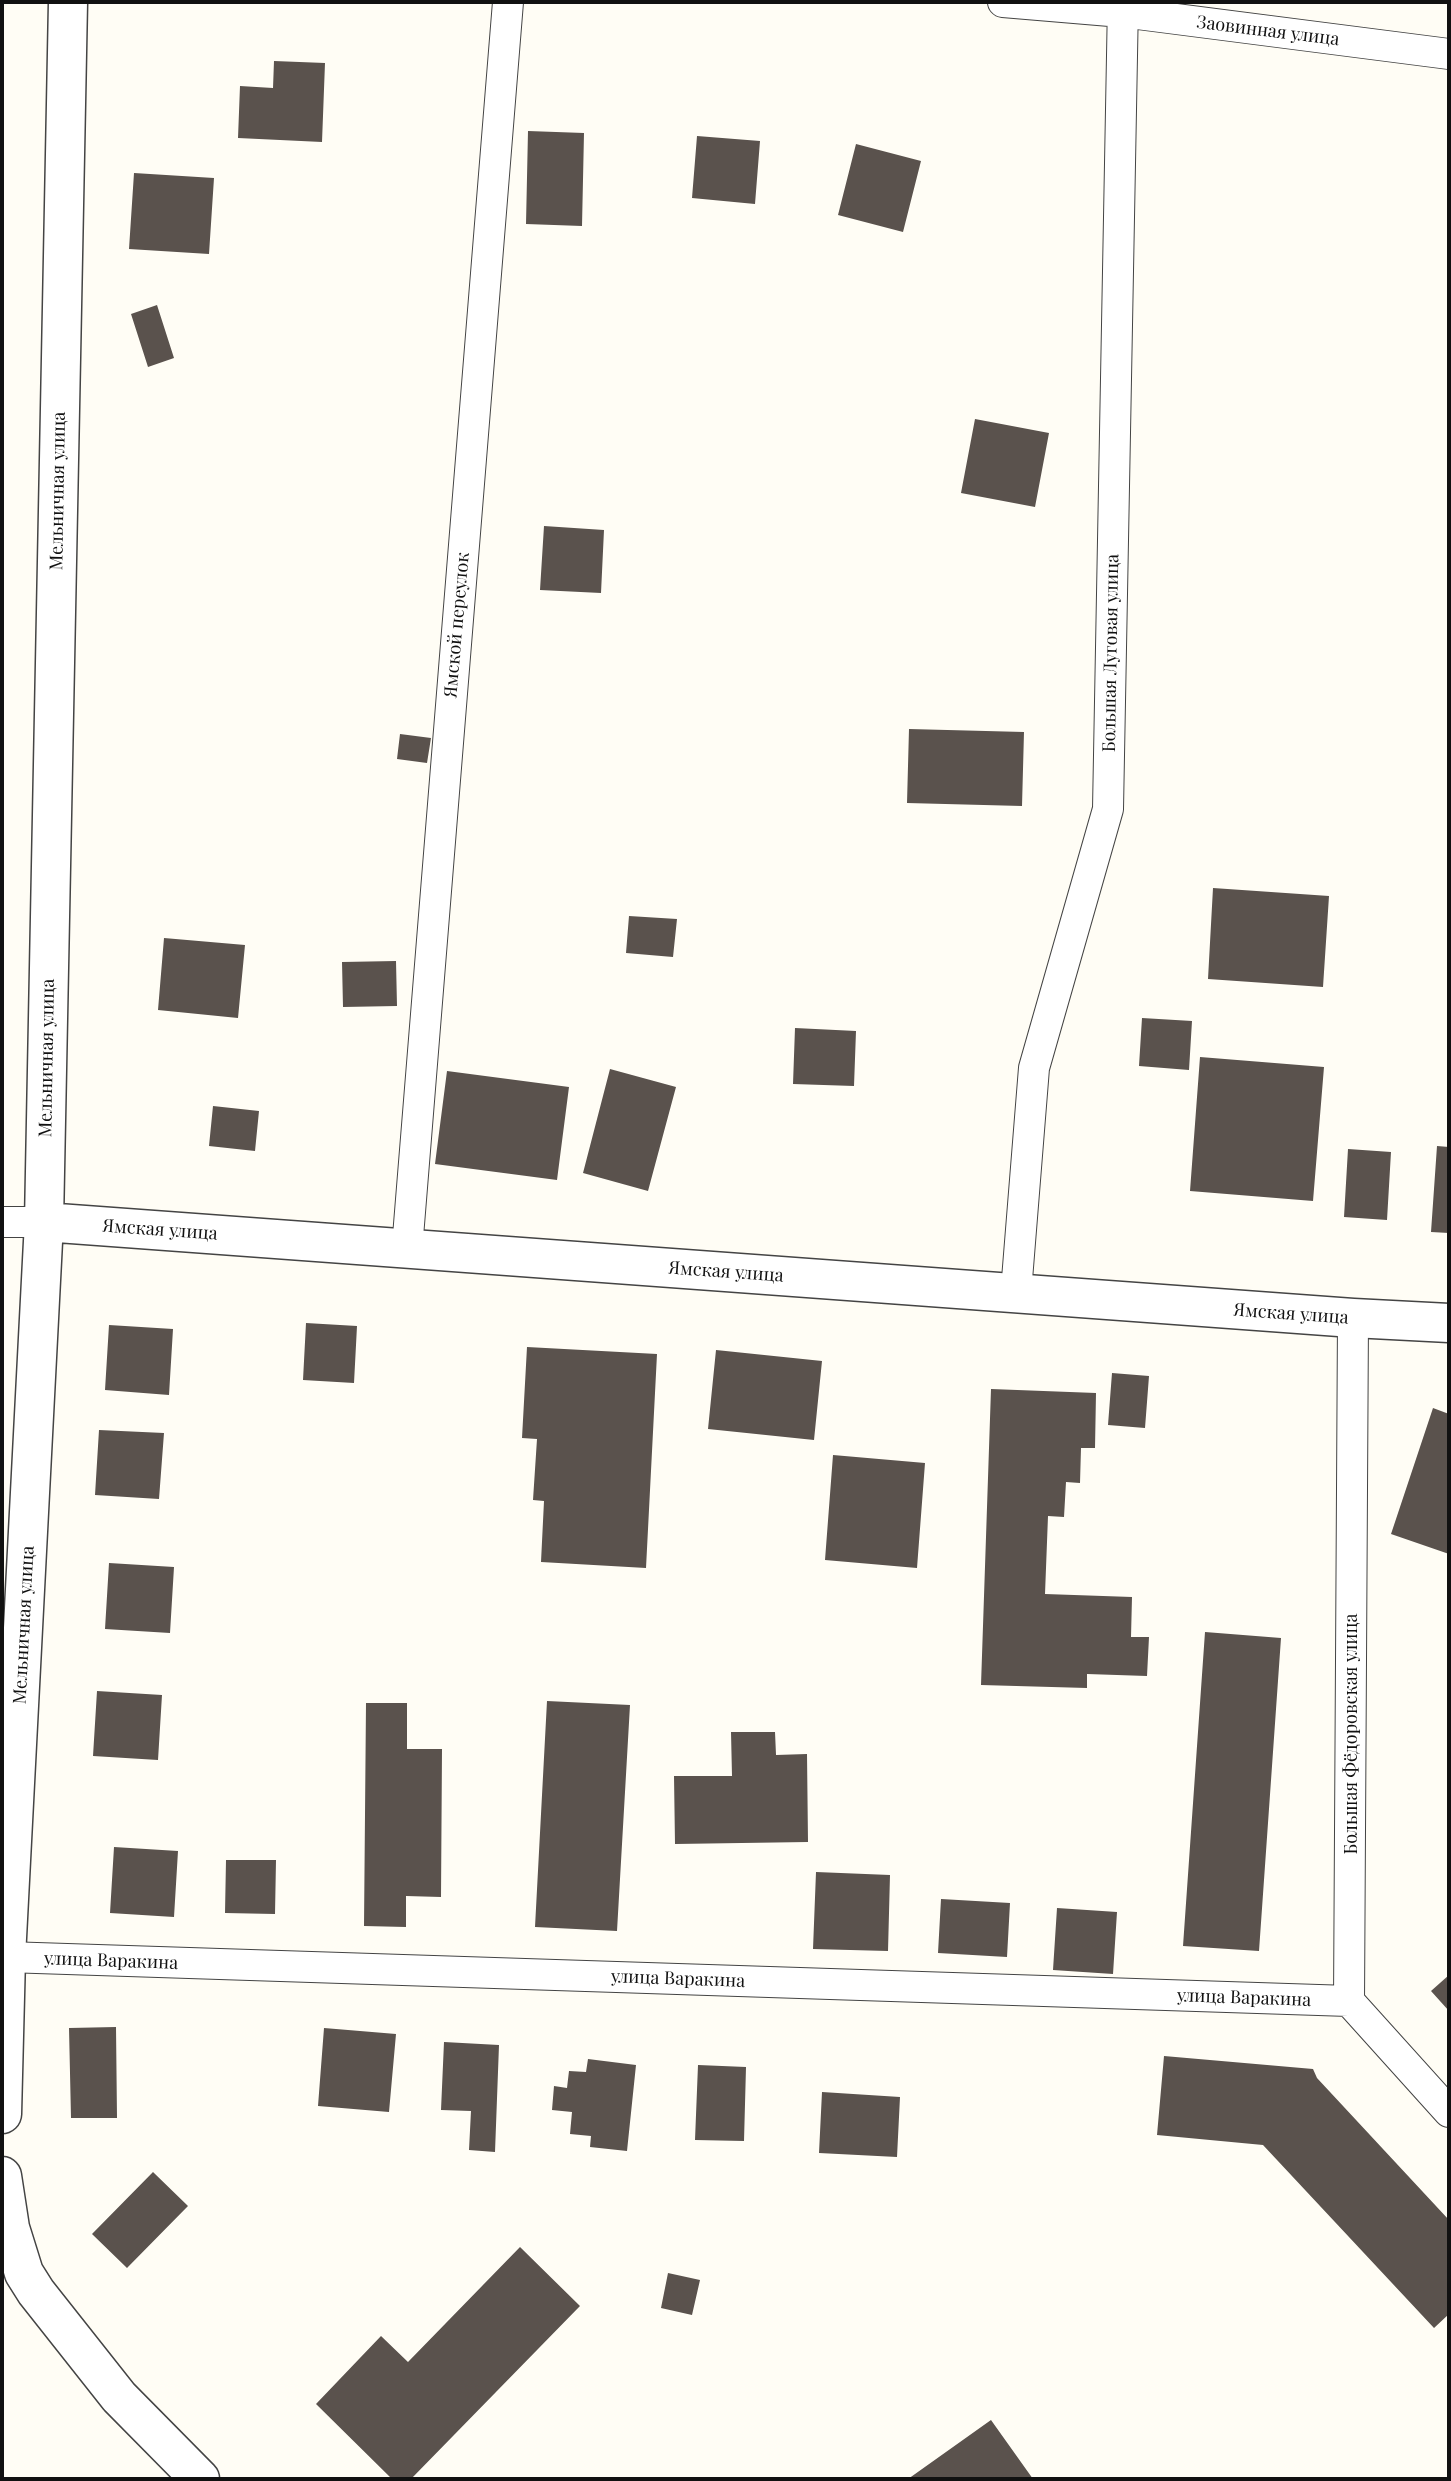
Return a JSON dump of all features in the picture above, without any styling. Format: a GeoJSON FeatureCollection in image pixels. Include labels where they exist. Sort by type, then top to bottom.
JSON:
{"type":"FeatureCollection","features":[{"type":"Feature","properties":{"kind":"street","name":"Мельничная улица"},"geometry":{"type":"LineString","coordinates":[[2,2114],[6,1957],[44,1222],[68,2]]}},
{"type":"Feature","properties":{"kind":"street","name":"Ямской переулок"},"geometry":{"type":"LineString","coordinates":[[407,1249],[508,2]]}},
{"type":"Feature","properties":{"kind":"street","name":"Заовинная улица"},"geometry":{"type":"LineString","coordinates":[[1003,2],[1123,7],[1449,54]]}},
{"type":"Feature","properties":{"kind":"street","name":"Большая Луговая улица"},"geometry":{"type":"LineString","coordinates":[[1016,1293],[1034,1068],[1108,809],[1123,7]]}},
{"type":"Feature","properties":{"kind":"street","name":"Ямская улица"},"geometry":{"type":"LineString","coordinates":[[2,1222],[44,1222],[1449,1323]]}},
{"type":"Feature","properties":{"kind":"street","name":"Большая Фёдоровская улица"},"geometry":{"type":"LineString","coordinates":[[1349,2001],[1353,1318]]}},
{"type":"Feature","properties":{"kind":"street","name":"улица Варакина"},"geometry":{"type":"LineString","coordinates":[[6,1957],[1349,2001]]}},
{"type":"Feature","properties":{"kind":"street"},"geometry":{"type":"LineString","coordinates":[[1349,2001],[1449,2112]]}},
{"type":"Feature","properties":{"kind":"street"},"geometry":{"type":"LineString","coordinates":[[2,2176],[10,2228],[24,2273],[54,2316],[119,2396],[200,2479]]}},
{"type":"Feature","properties":{"kind":"building"},"geometry":{"type":"Polygon","coordinates":[[[274,61],[325,63],[322,142],[238,138],[240,86],[273,88],[274,61]]]}},
{"type":"Feature","properties":{"kind":"building"},"geometry":{"type":"Polygon","coordinates":[[[528,131],[584,133],[582,226],[526,224],[528,131]]]}},
{"type":"Feature","properties":{"kind":"building"},"geometry":{"type":"Polygon","coordinates":[[[697,136],[760,141],[755,204],[692,198],[697,136]]]}},
{"type":"Feature","properties":{"kind":"building"},"geometry":{"type":"Polygon","coordinates":[[[856,144],[921,161],[903,232],[838,215],[856,144]]]}},
{"type":"Feature","properties":{"kind":"building"},"geometry":{"type":"Polygon","coordinates":[[[134,173],[214,178],[209,254],[129,249],[134,173]]]}},
{"type":"Feature","properties":{"kind":"building"},"geometry":{"type":"Polygon","coordinates":[[[157,305],[174,358],[148,367],[131,314],[157,305]]]}},
{"type":"Feature","properties":{"kind":"building"},"geometry":{"type":"Polygon","coordinates":[[[975,419],[1049,433],[1035,507],[961,493],[975,419]]]}},
{"type":"Feature","properties":{"kind":"building"},"geometry":{"type":"Polygon","coordinates":[[[544,526],[604,530],[601,593],[540,590],[544,526]]]}},
{"type":"Feature","properties":{"kind":"building"},"geometry":{"type":"Polygon","coordinates":[[[909,729],[1024,732],[1022,806],[907,803],[909,729]]]}},
{"type":"Feature","properties":{"kind":"building"},"geometry":{"type":"Polygon","coordinates":[[[400,734],[431,738],[427,763],[397,759],[400,734]]]}},
{"type":"Feature","properties":{"kind":"building"},"geometry":{"type":"Polygon","coordinates":[[[1213,888],[1329,896],[1323,987],[1208,979],[1213,888]]]}},
{"type":"Feature","properties":{"kind":"building"},"geometry":{"type":"Polygon","coordinates":[[[629,916],[677,919],[673,957],[626,953],[629,916]]]}},
{"type":"Feature","properties":{"kind":"building"},"geometry":{"type":"Polygon","coordinates":[[[164,938],[245,945],[238,1018],[158,1010],[164,938]]]}},
{"type":"Feature","properties":{"kind":"building"},"geometry":{"type":"Polygon","coordinates":[[[396,961],[397,1006],[343,1007],[342,962],[396,961]]]}},
{"type":"Feature","properties":{"kind":"building"},"geometry":{"type":"Polygon","coordinates":[[[1142,1018],[1192,1021],[1189,1070],[1139,1066],[1142,1018]]]}},
{"type":"Feature","properties":{"kind":"building"},"geometry":{"type":"Polygon","coordinates":[[[795,1028],[856,1031],[854,1086],[793,1084],[795,1028]]]}},
{"type":"Feature","properties":{"kind":"building"},"geometry":{"type":"Polygon","coordinates":[[[1200,1057],[1324,1067],[1313,1201],[1190,1191],[1200,1057]]]}},
{"type":"Feature","properties":{"kind":"building"},"geometry":{"type":"Polygon","coordinates":[[[610,1069],[676,1087],[648,1191],[583,1173],[610,1069]]]}},
{"type":"Feature","properties":{"kind":"building"},"geometry":{"type":"Polygon","coordinates":[[[447,1071],[569,1087],[557,1180],[435,1164],[447,1071]]]}},
{"type":"Feature","properties":{"kind":"building"},"geometry":{"type":"Polygon","coordinates":[[[213,1106],[259,1111],[255,1151],[209,1146],[213,1106]]]}},
{"type":"Feature","properties":{"kind":"building"},"geometry":{"type":"Polygon","coordinates":[[[1437,1146],[1449,1147],[1449,1233],[1431,1232],[1437,1146]]]}},
{"type":"Feature","properties":{"kind":"building"},"geometry":{"type":"Polygon","coordinates":[[[1348,1149],[1391,1152],[1387,1220],[1344,1217],[1348,1149]]]}},
{"type":"Feature","properties":{"kind":"building"},"geometry":{"type":"Polygon","coordinates":[[[306,1323],[357,1326],[354,1383],[303,1380],[306,1323]]]}},
{"type":"Feature","properties":{"kind":"building"},"geometry":{"type":"Polygon","coordinates":[[[109,1325],[173,1329],[169,1395],[105,1390],[109,1325]]]}},
{"type":"Feature","properties":{"kind":"building"},"geometry":{"type":"Polygon","coordinates":[[[527,1347],[657,1354],[646,1568],[541,1562],[544,1501],[533,1500],[537,1439],[522,1438],[527,1347]]]}},
{"type":"Feature","properties":{"kind":"building"},"geometry":{"type":"Polygon","coordinates":[[[716,1350],[822,1361],[814,1440],[708,1429],[716,1350]]]}},
{"type":"Feature","properties":{"kind":"building"},"geometry":{"type":"Polygon","coordinates":[[[1112,1373],[1149,1376],[1145,1428],[1108,1425],[1112,1373]]]}},
{"type":"Feature","properties":{"kind":"building"},"geometry":{"type":"Polygon","coordinates":[[[991,1389],[1096,1393],[1095,1448],[1081,1448],[1080,1483],[1066,1482],[1064,1517],[1048,1516],[1045,1594],[1132,1597],[1131,1637],[1149,1637],[1147,1676],[1087,1674],[1087,1688],[981,1685],[991,1389]]]}},
{"type":"Feature","properties":{"kind":"building"},"geometry":{"type":"Polygon","coordinates":[[[1433,1408],[1449,1414],[1449,1554],[1391,1534],[1433,1408]]]}},
{"type":"Feature","properties":{"kind":"building"},"geometry":{"type":"Polygon","coordinates":[[[99,1430],[164,1433],[159,1499],[95,1495],[99,1430]]]}},
{"type":"Feature","properties":{"kind":"building"},"geometry":{"type":"Polygon","coordinates":[[[833,1455],[925,1463],[917,1568],[825,1560],[833,1455]]]}},
{"type":"Feature","properties":{"kind":"building"},"geometry":{"type":"Polygon","coordinates":[[[109,1563],[174,1567],[170,1633],[105,1629],[109,1563]]]}},
{"type":"Feature","properties":{"kind":"building"},"geometry":{"type":"Polygon","coordinates":[[[1205,1632],[1281,1638],[1259,1951],[1183,1946],[1205,1632]]]}},
{"type":"Feature","properties":{"kind":"building"},"geometry":{"type":"Polygon","coordinates":[[[97,1691],[162,1695],[158,1760],[93,1756],[97,1691]]]}},
{"type":"Feature","properties":{"kind":"building"},"geometry":{"type":"Polygon","coordinates":[[[547,1701],[630,1705],[617,1931],[535,1927],[547,1701]]]}},
{"type":"Feature","properties":{"kind":"building"},"geometry":{"type":"Polygon","coordinates":[[[366,1703],[407,1703],[407,1749],[442,1749],[441,1897],[406,1896],[406,1927],[364,1926],[366,1703]]]}},
{"type":"Feature","properties":{"kind":"building"},"geometry":{"type":"Polygon","coordinates":[[[731,1732],[775,1732],[776,1755],[807,1754],[808,1842],[675,1844],[674,1776],[732,1776],[731,1732]]]}},
{"type":"Feature","properties":{"kind":"building"},"geometry":{"type":"Polygon","coordinates":[[[114,1847],[178,1851],[174,1917],[110,1913],[114,1847]]]}},
{"type":"Feature","properties":{"kind":"building"},"geometry":{"type":"Polygon","coordinates":[[[226,1860],[276,1860],[275,1914],[225,1913],[226,1860]]]}},
{"type":"Feature","properties":{"kind":"building"},"geometry":{"type":"Polygon","coordinates":[[[816,1872],[890,1875],[888,1951],[813,1949],[816,1872]]]}},
{"type":"Feature","properties":{"kind":"building"},"geometry":{"type":"Polygon","coordinates":[[[941,1899],[1010,1903],[1007,1957],[938,1953],[941,1899]]]}},
{"type":"Feature","properties":{"kind":"building"},"geometry":{"type":"Polygon","coordinates":[[[1057,1908],[1117,1912],[1113,1974],[1053,1970],[1057,1908]]]}},
{"type":"Feature","properties":{"kind":"building"},"geometry":{"type":"Polygon","coordinates":[[[1449,1975],[1449,2011],[1431,1991],[1449,1975]]]}},
{"type":"Feature","properties":{"kind":"building"},"geometry":{"type":"Polygon","coordinates":[[[116,2027],[117,2118],[71,2118],[69,2028],[116,2027]]]}},
{"type":"Feature","properties":{"kind":"building"},"geometry":{"type":"Polygon","coordinates":[[[324,2028],[396,2034],[389,2112],[318,2106],[324,2028]]]}},
{"type":"Feature","properties":{"kind":"building"},"geometry":{"type":"Polygon","coordinates":[[[444,2042],[499,2045],[495,2152],[469,2150],[471,2111],[441,2110],[444,2042]]]}},
{"type":"Feature","properties":{"kind":"building"},"geometry":{"type":"Polygon","coordinates":[[[1164,2056],[1313,2069],[1317,2078],[1449,2220],[1449,2314],[1434,2328],[1263,2145],[1157,2135],[1164,2056]]]}},
{"type":"Feature","properties":{"kind":"building"},"geometry":{"type":"Polygon","coordinates":[[[588,2059],[636,2065],[627,2151],[590,2147],[591,2136],[570,2134],[572,2112],[552,2110],[554,2086],[567,2088],[569,2071],[586,2072],[588,2059]]]}},
{"type":"Feature","properties":{"kind":"building"},"geometry":{"type":"Polygon","coordinates":[[[698,2065],[746,2067],[744,2141],[695,2140],[698,2065]]]}},
{"type":"Feature","properties":{"kind":"building"},"geometry":{"type":"Polygon","coordinates":[[[822,2092],[900,2097],[897,2157],[819,2153],[822,2092]]]}},
{"type":"Feature","properties":{"kind":"building"},"geometry":{"type":"Polygon","coordinates":[[[153,2172],[188,2206],[127,2268],[92,2234],[153,2172]]]}},
{"type":"Feature","properties":{"kind":"building"},"geometry":{"type":"Polygon","coordinates":[[[520,2247],[580,2306],[411,2479],[392,2479],[316,2404],[381,2336],[408,2362],[520,2247]]]}},
{"type":"Feature","properties":{"kind":"building"},"geometry":{"type":"Polygon","coordinates":[[[668,2273],[700,2280],[692,2315],[661,2308],[668,2273]]]}},
{"type":"Feature","properties":{"kind":"building"},"geometry":{"type":"Polygon","coordinates":[[[991,2420],[1033,2479],[908,2479],[991,2420]]]}}]}
